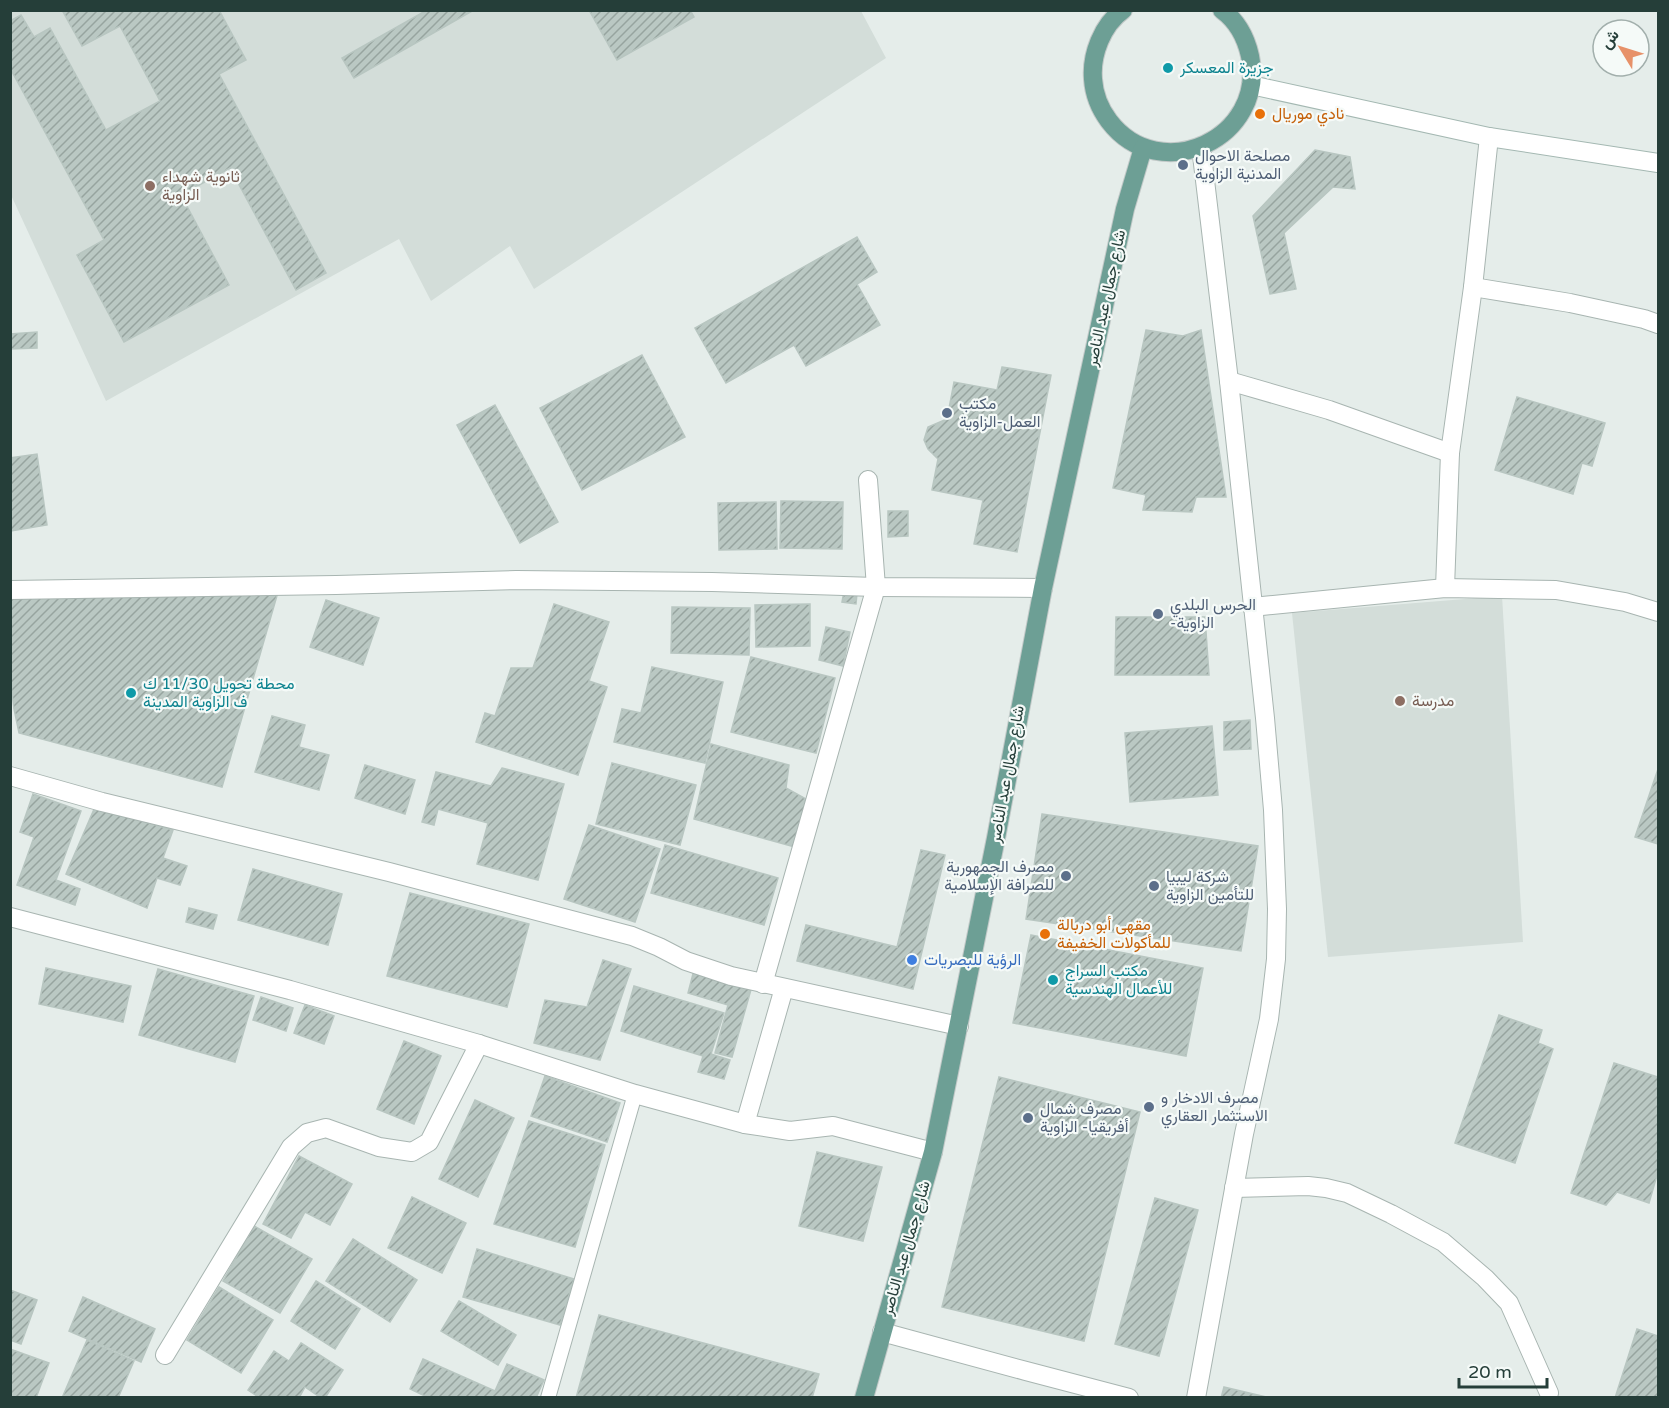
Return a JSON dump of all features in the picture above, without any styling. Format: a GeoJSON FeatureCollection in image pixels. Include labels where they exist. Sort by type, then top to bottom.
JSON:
{"type":"FeatureCollection","features":[{"type":"Feature","properties":{"kind":"main road"},"geometry":{"type":"LineString","coordinates":[[1123,10],[1105,19],[1094,60],[1093,78],[1096,96],[1103,113],[1128,139],[1143,147],[1162,152],[1182,152],[1201,147],[1219,137],[1234,122],[1245,104],[1251,85],[1252,65],[1248,46],[1239,29],[1222,10]]}},
{"type":"Feature","properties":{"kind":"main road","name":"شارع جمال عبد الناصر"},"geometry":{"type":"LineString","coordinates":[[864,1398],[933,1152],[1043,588],[1125,208],[1143,147]]}},
{"type":"Feature","properties":{"kind":"street"},"geometry":{"type":"LineString","coordinates":[[1251,85],[1489,137],[1659,163]]}},
{"type":"Feature","properties":{"kind":"street"},"geometry":{"type":"LineString","coordinates":[[1445,588],[1450,453],[1473,287],[1489,137]]}},
{"type":"Feature","properties":{"kind":"street"},"geometry":{"type":"LineString","coordinates":[[1196,1398],[1244,1134],[1269,1019],[1276,959],[1277,909],[1273,810],[1229,381],[1201,147]]}},
{"type":"Feature","properties":{"kind":"street"},"geometry":{"type":"LineString","coordinates":[[1473,287],[1570,303],[1659,324]]}},
{"type":"Feature","properties":{"kind":"street"},"geometry":{"type":"LineString","coordinates":[[1229,381],[1329,410],[1450,453]]}},
{"type":"Feature","properties":{"kind":"street"},"geometry":{"type":"LineString","coordinates":[[764,984],[876,587],[868,480]]}},
{"type":"Feature","properties":{"kind":"street"},"geometry":{"type":"LineString","coordinates":[[10,590],[516,580],[1043,588]]}},
{"type":"Feature","properties":{"kind":"street"},"geometry":{"type":"LineString","coordinates":[[1252,607],[1445,588],[1556,590],[1625,602],[1659,612]]}},
{"type":"Feature","properties":{"kind":"street"},"geometry":{"type":"LineString","coordinates":[[10,776],[102,802],[389,872],[632,936],[686,961],[731,976],[959,1026]]}},
{"type":"Feature","properties":{"kind":"street"},"geometry":{"type":"LineString","coordinates":[[10,917],[290,990],[479,1044],[635,1094],[745,1124],[790,1131],[833,1126],[933,1152]]}},
{"type":"Feature","properties":{"kind":"street"},"geometry":{"type":"LineString","coordinates":[[745,1124],[784,988]]}},
{"type":"Feature","properties":{"kind":"street"},"geometry":{"type":"LineString","coordinates":[[165,1355],[291,1147],[307,1133],[326,1128],[380,1147],[412,1152],[429,1142],[479,1044]]}},
{"type":"Feature","properties":{"kind":"street"},"geometry":{"type":"LineString","coordinates":[[1234,1188],[1308,1186],[1347,1193],[1443,1242],[1485,1278],[1509,1303],[1549,1393]]}},
{"type":"Feature","properties":{"kind":"street"},"geometry":{"type":"LineString","coordinates":[[882,1332],[1129,1398]]}},
{"type":"Feature","properties":{"kind":"lane"},"geometry":{"type":"LineString","coordinates":[[548,1398],[635,1094]]}},
{"type":"Feature","properties":{"kind":"shaded area"},"geometry":{"type":"Polygon","coordinates":[[[10,11],[861,11],[886,58],[534,289],[510,246],[431,301],[399,239],[106,401],[11,195],[10,11]]]}},
{"type":"Feature","properties":{"kind":"shaded area"},"geometry":{"type":"Polygon","coordinates":[[[1502,596],[1523,942],[1328,957],[1292,613],[1502,596]]]}},
{"type":"Feature","properties":{"kind":"building"},"geometry":{"type":"Polygon","coordinates":[[[62,10],[219,10],[246,60],[219,74],[326,273],[296,290],[230,168],[181,195],[229,285],[124,342],[77,255],[104,240],[10,68],[10,21],[21,15],[34,37],[50,28],[106,130],[160,101],[120,26],[82,46],[62,10]]]}},
{"type":"Feature","properties":{"kind":"building"},"geometry":{"type":"Polygon","coordinates":[[[427,10],[474,10],[354,78],[342,58],[427,10]]]}},
{"type":"Feature","properties":{"kind":"building"},"geometry":{"type":"Polygon","coordinates":[[[589,10],[690,10],[694,17],[617,60],[589,10]]]}},
{"type":"Feature","properties":{"kind":"building"},"geometry":{"type":"Polygon","coordinates":[[[1315,150],[1350,157],[1355,189],[1333,187],[1284,233],[1296,289],[1270,294],[1253,216],[1315,150]]]}},
{"type":"Feature","properties":{"kind":"building"},"geometry":{"type":"Polygon","coordinates":[[[857,237],[877,272],[857,284],[880,325],[806,366],[794,345],[726,383],[695,328],[857,237]]]}},
{"type":"Feature","properties":{"kind":"building"},"geometry":{"type":"Polygon","coordinates":[[[1146,330],[1183,336],[1201,330],[1226,497],[1196,497],[1192,512],[1143,510],[1146,495],[1113,488],[1146,330]]]}},
{"type":"Feature","properties":{"kind":"building"},"geometry":{"type":"Polygon","coordinates":[[[37,332],[37,348],[10,349],[10,334],[37,332]]]}},
{"type":"Feature","properties":{"kind":"building"},"geometry":{"type":"Polygon","coordinates":[[[642,355],[685,437],[582,490],[540,408],[642,355]]]}},
{"type":"Feature","properties":{"kind":"building"},"geometry":{"type":"Polygon","coordinates":[[[1002,367],[1051,375],[1017,552],[974,544],[983,500],[932,490],[938,459],[928,449],[924,440],[928,427],[947,419],[954,382],[997,390],[1002,367]]]}},
{"type":"Feature","properties":{"kind":"building"},"geometry":{"type":"Polygon","coordinates":[[[1517,397],[1605,423],[1592,466],[1582,463],[1573,494],[1495,470],[1517,397]]]}},
{"type":"Feature","properties":{"kind":"building"},"geometry":{"type":"Polygon","coordinates":[[[495,405],[558,522],[520,543],[457,425],[495,405]]]}},
{"type":"Feature","properties":{"kind":"building"},"geometry":{"type":"Polygon","coordinates":[[[37,454],[47,525],[10,531],[10,458],[37,454]]]}},
{"type":"Feature","properties":{"kind":"building"},"geometry":{"type":"Polygon","coordinates":[[[781,501],[843,502],[842,549],[780,548],[781,501]]]}},
{"type":"Feature","properties":{"kind":"building"},"geometry":{"type":"Polygon","coordinates":[[[776,502],[777,549],[719,550],[718,503],[776,502]]]}},
{"type":"Feature","properties":{"kind":"building"},"geometry":{"type":"Polygon","coordinates":[[[888,511],[908,511],[908,536],[888,537],[888,511]]]}},
{"type":"Feature","properties":{"kind":"building"},"geometry":{"type":"Polygon","coordinates":[[[844,591],[857,593],[856,604],[842,602],[844,591]]]}},
{"type":"Feature","properties":{"kind":"building","name":"محطة تحويل 11/30 ك ف الزاوية المدينة"},"geometry":{"type":"Polygon","coordinates":[[[278,592],[222,787],[19,733],[10,677],[10,598],[278,592]]]}},
{"type":"Feature","properties":{"kind":"building"},"geometry":{"type":"Polygon","coordinates":[[[326,600],[379,618],[363,665],[310,647],[326,600]]]}},
{"type":"Feature","properties":{"kind":"building"},"geometry":{"type":"Polygon","coordinates":[[[554,604],[609,622],[589,681],[607,687],[578,775],[476,742],[485,713],[495,716],[511,668],[533,668],[554,604]]]}},
{"type":"Feature","properties":{"kind":"building"},"geometry":{"type":"Polygon","coordinates":[[[810,604],[810,646],[756,647],[755,605],[810,604]]]}},
{"type":"Feature","properties":{"kind":"building"},"geometry":{"type":"Polygon","coordinates":[[[672,607],[750,608],[749,655],[671,653],[672,607]]]}},
{"type":"Feature","properties":{"kind":"building"},"geometry":{"type":"Polygon","coordinates":[[[1116,617],[1205,617],[1209,675],[1115,675],[1116,617]]]}},
{"type":"Feature","properties":{"kind":"building"},"geometry":{"type":"Polygon","coordinates":[[[826,627],[850,632],[843,666],[819,660],[826,627]]]}},
{"type":"Feature","properties":{"kind":"building"},"geometry":{"type":"Polygon","coordinates":[[[751,657],[835,678],[816,753],[731,732],[751,657]]]}},
{"type":"Feature","properties":{"kind":"building"},"geometry":{"type":"Polygon","coordinates":[[[652,667],[723,682],[705,763],[614,742],[622,709],[641,713],[652,667]]]}},
{"type":"Feature","properties":{"kind":"building"},"geometry":{"type":"Polygon","coordinates":[[[272,716],[305,725],[299,747],[329,755],[319,790],[255,772],[272,716]]]}},
{"type":"Feature","properties":{"kind":"building"},"geometry":{"type":"Polygon","coordinates":[[[1250,720],[1251,749],[1224,750],[1224,722],[1250,720]]]}},
{"type":"Feature","properties":{"kind":"building"},"geometry":{"type":"Polygon","coordinates":[[[1212,726],[1218,795],[1130,802],[1125,733],[1212,726]]]}},
{"type":"Feature","properties":{"kind":"building"},"geometry":{"type":"Polygon","coordinates":[[[711,744],[789,765],[786,788],[808,800],[795,847],[694,819],[711,744]]]}},
{"type":"Feature","properties":{"kind":"building"},"geometry":{"type":"Polygon","coordinates":[[[612,763],[696,785],[680,845],[596,824],[612,763]]]}},
{"type":"Feature","properties":{"kind":"building"},"geometry":{"type":"Polygon","coordinates":[[[365,765],[415,780],[405,814],[355,798],[365,765]]]}},
{"type":"Feature","properties":{"kind":"building"},"geometry":{"type":"Polygon","coordinates":[[[502,768],[564,784],[538,880],[477,864],[488,823],[438,809],[434,825],[422,822],[436,772],[491,786],[502,768]]]}},
{"type":"Feature","properties":{"kind":"building"},"geometry":{"type":"Polygon","coordinates":[[[1658,769],[1658,844],[1635,837],[1658,769]]]}},
{"type":"Feature","properties":{"kind":"building"},"geometry":{"type":"Polygon","coordinates":[[[33,794],[81,811],[56,880],[80,889],[75,905],[17,885],[34,837],[20,832],[33,794]]]}},
{"type":"Feature","properties":{"kind":"building"},"geometry":{"type":"Polygon","coordinates":[[[95,807],[173,830],[163,858],[187,866],[180,885],[157,878],[147,908],[66,874],[95,807]]]}},
{"type":"Feature","properties":{"kind":"building"},"geometry":{"type":"Polygon","coordinates":[[[1042,814],[1258,846],[1241,951],[1026,919],[1042,814]]]}},
{"type":"Feature","properties":{"kind":"building"},"geometry":{"type":"Polygon","coordinates":[[[589,825],[660,849],[635,922],[564,899],[589,825]]]}},
{"type":"Feature","properties":{"kind":"building"},"geometry":{"type":"Polygon","coordinates":[[[665,845],[778,878],[764,925],[651,893],[665,845]]]}},
{"type":"Feature","properties":{"kind":"building"},"geometry":{"type":"Polygon","coordinates":[[[921,850],[945,855],[913,989],[797,961],[806,925],[897,947],[921,850]]]}},
{"type":"Feature","properties":{"kind":"building"},"geometry":{"type":"Polygon","coordinates":[[[253,869],[342,894],[328,945],[238,920],[253,869]]]}},
{"type":"Feature","properties":{"kind":"building"},"geometry":{"type":"Polygon","coordinates":[[[410,893],[529,924],[507,1007],[387,976],[410,893]]]}},
{"type":"Feature","properties":{"kind":"building"},"geometry":{"type":"Polygon","coordinates":[[[189,908],[217,915],[213,929],[186,922],[189,908]]]}},
{"type":"Feature","properties":{"kind":"building"},"geometry":{"type":"Polygon","coordinates":[[[1031,935],[1203,968],[1186,1056],[1013,1023],[1031,935]]]}},
{"type":"Feature","properties":{"kind":"building"},"geometry":{"type":"Polygon","coordinates":[[[603,960],[631,969],[600,1060],[534,1043],[545,1000],[587,1007],[603,960]]]}},
{"type":"Feature","properties":{"kind":"building"},"geometry":{"type":"Polygon","coordinates":[[[46,968],[131,986],[123,1022],[39,1004],[46,968]]]}},
{"type":"Feature","properties":{"kind":"building"},"geometry":{"type":"Polygon","coordinates":[[[158,969],[254,996],[235,1062],[139,1035],[158,969]]]}},
{"type":"Feature","properties":{"kind":"building"},"geometry":{"type":"Polygon","coordinates":[[[694,970],[752,986],[732,1057],[715,1053],[728,1005],[688,993],[694,970]]]}},
{"type":"Feature","properties":{"kind":"building"},"geometry":{"type":"Polygon","coordinates":[[[634,986],[724,1013],[711,1054],[730,1060],[724,1079],[698,1072],[703,1056],[621,1031],[634,986]]]}},
{"type":"Feature","properties":{"kind":"building"},"geometry":{"type":"Polygon","coordinates":[[[261,997],[293,1008],[286,1031],[253,1020],[261,997]]]}},
{"type":"Feature","properties":{"kind":"building"},"geometry":{"type":"Polygon","coordinates":[[[305,1005],[334,1016],[324,1044],[294,1033],[305,1005]]]}},
{"type":"Feature","properties":{"kind":"building"},"geometry":{"type":"Polygon","coordinates":[[[1499,1015],[1542,1030],[1538,1043],[1553,1049],[1515,1163],[1455,1143],[1499,1015]]]}},
{"type":"Feature","properties":{"kind":"building"},"geometry":{"type":"Polygon","coordinates":[[[404,1041],[441,1056],[414,1124],[377,1109],[404,1041]]]}},
{"type":"Feature","properties":{"kind":"building"},"geometry":{"type":"Polygon","coordinates":[[[1614,1063],[1658,1077],[1658,1172],[1649,1203],[1617,1192],[1606,1205],[1571,1193],[1614,1063]]]}},
{"type":"Feature","properties":{"kind":"building"},"geometry":{"type":"Polygon","coordinates":[[[545,1076],[620,1103],[607,1142],[531,1116],[545,1076]]]}},
{"type":"Feature","properties":{"kind":"building"},"geometry":{"type":"Polygon","coordinates":[[[999,1077],[1140,1112],[1084,1341],[942,1307],[999,1077]]]}},
{"type":"Feature","properties":{"kind":"building"},"geometry":{"type":"Polygon","coordinates":[[[475,1100],[514,1118],[478,1197],[439,1179],[475,1100]]]}},
{"type":"Feature","properties":{"kind":"building"},"geometry":{"type":"Polygon","coordinates":[[[529,1121],[605,1145],[575,1247],[494,1224],[529,1121]]]}},
{"type":"Feature","properties":{"kind":"building"},"geometry":{"type":"Polygon","coordinates":[[[817,1152],[882,1167],[863,1241],[799,1226],[817,1152]]]}},
{"type":"Feature","properties":{"kind":"building"},"geometry":{"type":"Polygon","coordinates":[[[299,1156],[352,1184],[330,1225],[305,1212],[291,1238],[263,1224],[299,1156]]]}},
{"type":"Feature","properties":{"kind":"building"},"geometry":{"type":"Polygon","coordinates":[[[412,1197],[466,1223],[442,1273],[388,1248],[412,1197]]]}},
{"type":"Feature","properties":{"kind":"building"},"geometry":{"type":"Polygon","coordinates":[[[1155,1198],[1198,1210],[1159,1356],[1115,1344],[1155,1198]]]}},
{"type":"Feature","properties":{"kind":"building"},"geometry":{"type":"Polygon","coordinates":[[[254,1226],[312,1259],[280,1313],[223,1281],[254,1226]]]}},
{"type":"Feature","properties":{"kind":"building"},"geometry":{"type":"Polygon","coordinates":[[[353,1239],[417,1280],[390,1322],[326,1281],[353,1239]]]}},
{"type":"Feature","properties":{"kind":"building"},"geometry":{"type":"Polygon","coordinates":[[[477,1249],[574,1279],[560,1325],[463,1297],[477,1249]]]}},
{"type":"Feature","properties":{"kind":"building"},"geometry":{"type":"Polygon","coordinates":[[[316,1281],[360,1309],[335,1349],[291,1321],[316,1281]]]}},
{"type":"Feature","properties":{"kind":"building"},"geometry":{"type":"Polygon","coordinates":[[[219,1287],[273,1320],[241,1373],[187,1340],[219,1287]]]}},
{"type":"Feature","properties":{"kind":"building"},"geometry":{"type":"Polygon","coordinates":[[[10,1290],[37,1300],[21,1344],[10,1340],[10,1290]]]}},
{"type":"Feature","properties":{"kind":"building"},"geometry":{"type":"Polygon","coordinates":[[[83,1297],[155,1329],[141,1362],[69,1331],[83,1297]]]}},
{"type":"Feature","properties":{"kind":"building"},"geometry":{"type":"Polygon","coordinates":[[[459,1301],[516,1335],[498,1365],[441,1331],[459,1301]]]}},
{"type":"Feature","properties":{"kind":"building"},"geometry":{"type":"Polygon","coordinates":[[[599,1315],[819,1374],[812,1398],[576,1398],[599,1315]]]}},
{"type":"Feature","properties":{"kind":"building"},"geometry":{"type":"Polygon","coordinates":[[[1637,1329],[1658,1336],[1658,1398],[1615,1398],[1637,1329]]]}},
{"type":"Feature","properties":{"kind":"building"},"geometry":{"type":"Polygon","coordinates":[[[87,1340],[134,1361],[118,1398],[62,1398],[87,1340]]]}},
{"type":"Feature","properties":{"kind":"building"},"geometry":{"type":"Polygon","coordinates":[[[301,1343],[343,1370],[325,1398],[321,1398],[305,1387],[299,1398],[260,1398],[248,1390],[274,1351],[289,1361],[301,1343]]]}},
{"type":"Feature","properties":{"kind":"building"},"geometry":{"type":"Polygon","coordinates":[[[10,1349],[49,1363],[36,1398],[10,1398],[10,1349]]]}},
{"type":"Feature","properties":{"kind":"building"},"geometry":{"type":"Polygon","coordinates":[[[423,1359],[495,1391],[507,1364],[544,1380],[536,1398],[429,1398],[410,1389],[423,1359]]]}},
{"type":"Feature","properties":{"kind":"building"},"geometry":{"type":"Polygon","coordinates":[[[1224,1387],[1266,1397],[1221,1398],[1224,1387]]]}},
{"type":"Feature","properties":{"kind":"place","name":"جزيرة المعسكر"},"geometry":{"type":"Point","coordinates":[1168,68]}},
{"type":"Feature","properties":{"kind":"place","name":"نادي موريال"},"geometry":{"type":"Point","coordinates":[1260,114]}},
{"type":"Feature","properties":{"kind":"place","name":"مصلحة الاحوال المدنية الزاوية"},"geometry":{"type":"Point","coordinates":[1183,165]}},
{"type":"Feature","properties":{"kind":"place","name":"ثانوية شهداء الزاوية"},"geometry":{"type":"Point","coordinates":[150,186]}},
{"type":"Feature","properties":{"kind":"place","name":"مكتب العمل-الزاوية"},"geometry":{"type":"Point","coordinates":[947,413]}},
{"type":"Feature","properties":{"kind":"place","name":"الحرس البلدي -الزاوية"},"geometry":{"type":"Point","coordinates":[1158,614]}},
{"type":"Feature","properties":{"kind":"place","name":"محطة تحويل 11/30 ك ف الزاوية المدينة"},"geometry":{"type":"Point","coordinates":[131,693]}},
{"type":"Feature","properties":{"kind":"place","name":"مدرسة"},"geometry":{"type":"Point","coordinates":[1400,701]}},
{"type":"Feature","properties":{"kind":"place","name":"مصرف الجمهورية للصرافة الإسلامية"},"geometry":{"type":"Point","coordinates":[1066,876]}},
{"type":"Feature","properties":{"kind":"place","name":"شركة ليبيا للتأمين الزاوية"},"geometry":{"type":"Point","coordinates":[1154,886]}},
{"type":"Feature","properties":{"kind":"place","name":"مقهى أبو دربالة للمأكولات الخفيفة"},"geometry":{"type":"Point","coordinates":[1045,934]}},
{"type":"Feature","properties":{"kind":"place","name":"الرؤية للبصريات"},"geometry":{"type":"Point","coordinates":[912,960]}},
{"type":"Feature","properties":{"kind":"place","name":"مكتب السراج للأعمال الهندسية"},"geometry":{"type":"Point","coordinates":[1053,980]}},
{"type":"Feature","properties":{"kind":"place","name":"مصرف الادخار و الاستثمار العقاري"},"geometry":{"type":"Point","coordinates":[1149,1107]}},
{"type":"Feature","properties":{"kind":"place","name":"مصرف شمال أفريقيا- الزاوية"},"geometry":{"type":"Point","coordinates":[1028,1118]}}]}
